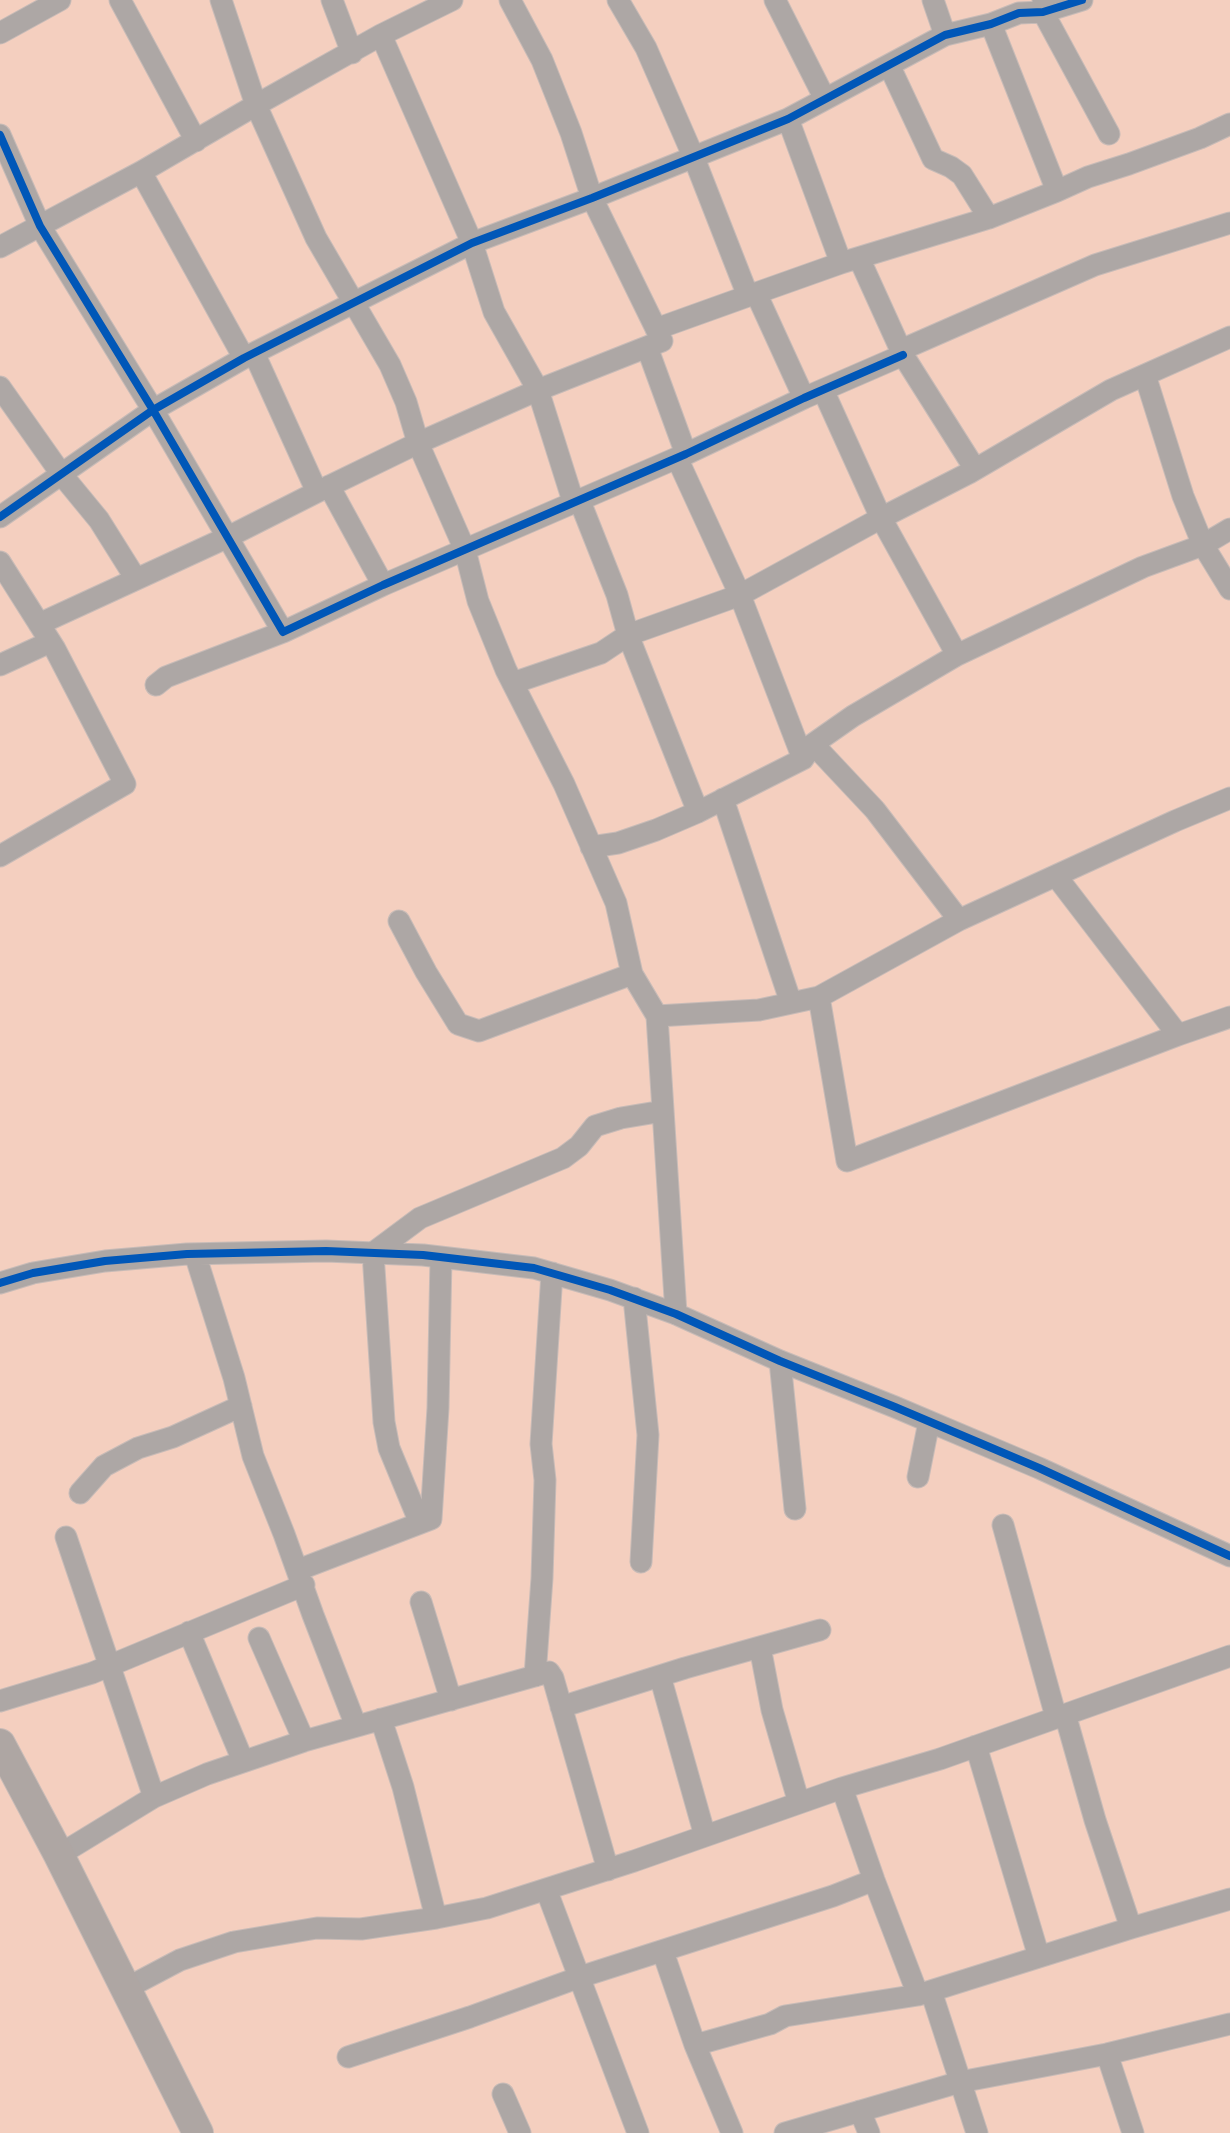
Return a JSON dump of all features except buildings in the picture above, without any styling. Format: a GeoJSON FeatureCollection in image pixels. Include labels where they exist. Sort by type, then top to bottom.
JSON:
{"type":"FeatureCollection","features":[{"type":"Feature","properties":{"kind":"street"},"geometry":{"type":"LineString","coordinates":[[0,33],[60,0]]}},
{"type":"Feature","properties":{"kind":"street"},"geometry":{"type":"LineString","coordinates":[[120,0],[196,141]]}},
{"type":"Feature","properties":{"kind":"street"},"geometry":{"type":"LineString","coordinates":[[221,0],[256,105],[316,238],[356,303],[390,365],[406,402],[418,443],[465,550],[478,601],[513,683],[564,784],[616,903],[633,974],[657,1016],[676,1314]]}},
{"type":"Feature","properties":{"kind":"street"},"geometry":{"type":"LineString","coordinates":[[332,0],[352,53]]}},
{"type":"Feature","properties":{"kind":"street"},"geometry":{"type":"LineString","coordinates":[[510,0],[542,60],[572,133],[592,198],[651,338],[682,456],[808,751],[875,810],[960,920]]}},
{"type":"Feature","properties":{"kind":"street"},"geometry":{"type":"LineString","coordinates":[[618,0],[646,48],[752,295],[814,394],[957,655]]}},
{"type":"Feature","properties":{"kind":"street"},"geometry":{"type":"LineString","coordinates":[[775,0],[825,99]]}},
{"type":"Feature","properties":{"kind":"street"},"geometry":{"type":"LineString","coordinates":[[933,0],[945,34]]}},
{"type":"Feature","properties":{"kind":"street"},"geometry":{"type":"LineString","coordinates":[[0,517],[153,410],[249,356],[472,243],[694,158],[788,119],[945,34],[991,24],[1043,6],[1082,0]]}},
{"type":"Feature","properties":{"kind":"street"},"geometry":{"type":"LineString","coordinates":[[0,248],[141,172],[381,35],[448,1]]}},
{"type":"Feature","properties":{"kind":"street"},"geometry":{"type":"LineString","coordinates":[[1043,6],[1109,134]]}},
{"type":"Feature","properties":{"kind":"street"},"geometry":{"type":"LineString","coordinates":[[991,24],[1057,191]]}},
{"type":"Feature","properties":{"kind":"street"},"geometry":{"type":"LineString","coordinates":[[381,35],[472,243],[494,312],[538,390],[576,500],[616,594],[628,635],[698,812]]}},
{"type":"Feature","properties":{"kind":"street"},"geometry":{"type":"LineString","coordinates":[[889,64],[933,159],[962,175],[989,218]]}},
{"type":"Feature","properties":{"kind":"street"},"geometry":{"type":"LineString","coordinates":[[788,119],[850,261],[902,352],[975,469]]}},
{"type":"Feature","properties":{"kind":"street"},"geometry":{"type":"LineString","coordinates":[[0,665],[45,633],[136,579],[228,537],[418,443],[651,338],[752,295],[850,261],[989,218],[1088,177],[1180,145],[1230,124]]}},
{"type":"Feature","properties":{"kind":"street"},"geometry":{"type":"LineString","coordinates":[[0,135],[40,226],[153,410],[283,632]]}},
{"type":"Feature","properties":{"kind":"street"},"geometry":{"type":"LineString","coordinates":[[141,172],[249,356],[323,489],[383,585]]}},
{"type":"Feature","properties":{"kind":"street"},"geometry":{"type":"LineString","coordinates":[[156,685],[166,677],[283,632],[383,585],[682,456],[902,352],[1095,265],[1230,223]]}},
{"type":"Feature","properties":{"kind":"street"},"geometry":{"type":"LineString","coordinates":[[513,683],[601,653],[628,635],[740,596],[975,469],[1111,390],[1230,337]]}},
{"type":"Feature","properties":{"kind":"street"},"geometry":{"type":"LineString","coordinates":[[1145,375],[1184,496],[1203,545],[1230,589]]}},
{"type":"Feature","properties":{"kind":"street"},"geometry":{"type":"LineString","coordinates":[[0,387],[62,475],[99,520],[136,579]]}},
{"type":"Feature","properties":{"kind":"street"},"geometry":{"type":"LineString","coordinates":[[591,847],[618,843],[698,812],[808,751],[853,716],[957,655],[1143,567],[1203,545],[1230,529]]}},
{"type":"Feature","properties":{"kind":"street"},"geometry":{"type":"LineString","coordinates":[[0,562],[45,633],[125,784],[0,856]]}},
{"type":"Feature","properties":{"kind":"street"},"geometry":{"type":"LineString","coordinates":[[657,1016],[759,1010],[819,997],[960,920],[1230,798]]}},
{"type":"Feature","properties":{"kind":"street"},"geometry":{"type":"LineString","coordinates":[[723,799],[791,1003]]}},
{"type":"Feature","properties":{"kind":"street"},"geometry":{"type":"LineString","coordinates":[[1056,876],[1178,1035]]}},
{"type":"Feature","properties":{"kind":"street"},"geometry":{"type":"LineString","coordinates":[[399,921],[426,972],[458,1024],[479,1031],[633,974]]}},
{"type":"Feature","properties":{"kind":"street"},"geometry":{"type":"LineString","coordinates":[[819,997],[847,1161],[1230,1017]]}},
{"type":"Feature","properties":{"kind":"street"},"geometry":{"type":"LineString","coordinates":[[374,1253],[420,1218],[563,1158],[579,1146],[595,1126],[621,1118],[663,1111]]}},
{"type":"Feature","properties":{"kind":"street"},"geometry":{"type":"LineString","coordinates":[[0,1283],[33,1273],[105,1261],[195,1254],[326,1251],[441,1257],[534,1268],[634,1298],[676,1314],[780,1361],[1039,1467],[1230,1556]]}},
{"type":"Feature","properties":{"kind":"street"},"geometry":{"type":"LineString","coordinates":[[374,1253],[384,1422],[388,1448],[420,1523]]}},
{"type":"Feature","properties":{"kind":"street"},"geometry":{"type":"LineString","coordinates":[[195,1254],[234,1378],[253,1456],[356,1726]]}},
{"type":"Feature","properties":{"kind":"street"},"geometry":{"type":"LineString","coordinates":[[0,1701],[110,1665],[189,1632],[301,1577],[431,1519],[438,1408],[441,1257]]}},
{"type":"Feature","properties":{"kind":"street"},"geometry":{"type":"LineString","coordinates":[[535,1676],[542,1578],[545,1480],[541,1444],[552,1273]]}},
{"type":"Feature","properties":{"kind":"street"},"geometry":{"type":"LineString","coordinates":[[634,1298],[648,1434],[641,1562]]}},
{"type":"Feature","properties":{"kind":"street"},"geometry":{"type":"LineString","coordinates":[[780,1361],[795,1509]]}},
{"type":"Feature","properties":{"kind":"street"},"geometry":{"type":"LineString","coordinates":[[80,1493],[104,1466],[138,1448],[173,1437],[241,1406]]}},
{"type":"Feature","properties":{"kind":"street"},"geometry":{"type":"LineString","coordinates":[[918,1477],[929,1422]]}},
{"type":"Feature","properties":{"kind":"street"},"geometry":{"type":"LineString","coordinates":[[1003,1525],[1060,1716],[1131,1928]]}},
{"type":"Feature","properties":{"kind":"street"},"geometry":{"type":"LineString","coordinates":[[66,1537],[154,1797]]}},
{"type":"Feature","properties":{"kind":"street"},"geometry":{"type":"LineString","coordinates":[[421,1602],[451,1700]]}},
{"type":"Feature","properties":{"kind":"street"},"geometry":{"type":"LineString","coordinates":[[561,1707],[820,1630]]}},
{"type":"Feature","properties":{"kind":"street"},"geometry":{"type":"LineString","coordinates":[[189,1632],[243,1761]]}},
{"type":"Feature","properties":{"kind":"street"},"geometry":{"type":"LineString","coordinates":[[259,1638],[304,1741]]}},
{"type":"Feature","properties":{"kind":"street"},"geometry":{"type":"LineString","coordinates":[[760,1647],[772,1710],[800,1803]]}},
{"type":"Feature","properties":{"kind":"street"},"geometry":{"type":"LineString","coordinates":[[124,1989],[180,1960],[234,1942],[317,1928],[361,1929],[487,1908],[608,1870],[842,1788],[976,1746],[1230,1656]]}},
{"type":"Feature","properties":{"kind":"street"},"geometry":{"type":"LineString","coordinates":[[59,1855],[154,1797],[207,1774],[304,1741],[549,1672],[553,1678],[608,1870]]}},
{"type":"Feature","properties":{"kind":"street"},"geometry":{"type":"LineString","coordinates":[[660,1676],[705,1836]]}},
{"type":"Feature","properties":{"kind":"street"},"geometry":{"type":"LineString","coordinates":[[381,1719],[403,1787],[436,1918]]}},
{"type":"Feature","properties":{"kind":"street"},"geometry":{"type":"LineString","coordinates":[[0,1744],[59,1855],[198,2133]]}},
{"type":"Feature","properties":{"kind":"street"},"geometry":{"type":"LineString","coordinates":[[976,1746],[1039,1957]]}},
{"type":"Feature","properties":{"kind":"street"},"geometry":{"type":"LineString","coordinates":[[842,1788],[874,1880],[925,1993],[960,2082],[977,2133]]}},
{"type":"Feature","properties":{"kind":"street"},"geometry":{"type":"LineString","coordinates":[[348,2057],[470,2017],[580,1977],[833,1896],[874,1880]]}},
{"type":"Feature","properties":{"kind":"street"},"geometry":{"type":"LineString","coordinates":[[546,1889],[638,2133]]}},
{"type":"Feature","properties":{"kind":"street"},"geometry":{"type":"LineString","coordinates":[[695,2045],[770,2024],[785,2016],[925,1993],[1230,1899]]}},
{"type":"Feature","properties":{"kind":"street"},"geometry":{"type":"LineString","coordinates":[[663,1952],[695,2045],[732,2133]]}},
{"type":"Feature","properties":{"kind":"street"},"geometry":{"type":"LineString","coordinates":[[785,2133],[960,2082],[1107,2054],[1230,2024]]}},
{"type":"Feature","properties":{"kind":"street"},"geometry":{"type":"LineString","coordinates":[[1107,2054],[1133,2133]]}},
{"type":"Feature","properties":{"kind":"street"},"geometry":{"type":"LineString","coordinates":[[503,2094],[520,2133]]}},
{"type":"Feature","properties":{"kind":"street"},"geometry":{"type":"LineString","coordinates":[[860,2111],[869,2133]]}},
{"type":"Feature","properties":{"kind":"shaded area"},"geometry":{"type":"Polygon","coordinates":[[[0,0],[1230,0],[1230,2133],[0,2133],[0,0]]]}},
{"type":"Feature","properties":{"kind":"cycle path"},"geometry":{"type":"LineString","coordinates":[[0,517],[153,410],[244,358],[472,243],[592,198],[788,119],[945,35],[991,24],[1019,13],[1043,12],[1082,0]]}},
{"type":"Feature","properties":{"kind":"cycle path"},"geometry":{"type":"LineString","coordinates":[[0,135],[40,226],[153,410],[283,632],[383,585],[686,454],[804,398],[903,355]]}},
{"type":"Feature","properties":{"kind":"cycle path"},"geometry":{"type":"LineString","coordinates":[[0,1283],[33,1273],[105,1261],[187,1254],[326,1251],[423,1255],[534,1268],[610,1290],[676,1314],[780,1361],[1039,1468],[1230,1556]]}}]}
